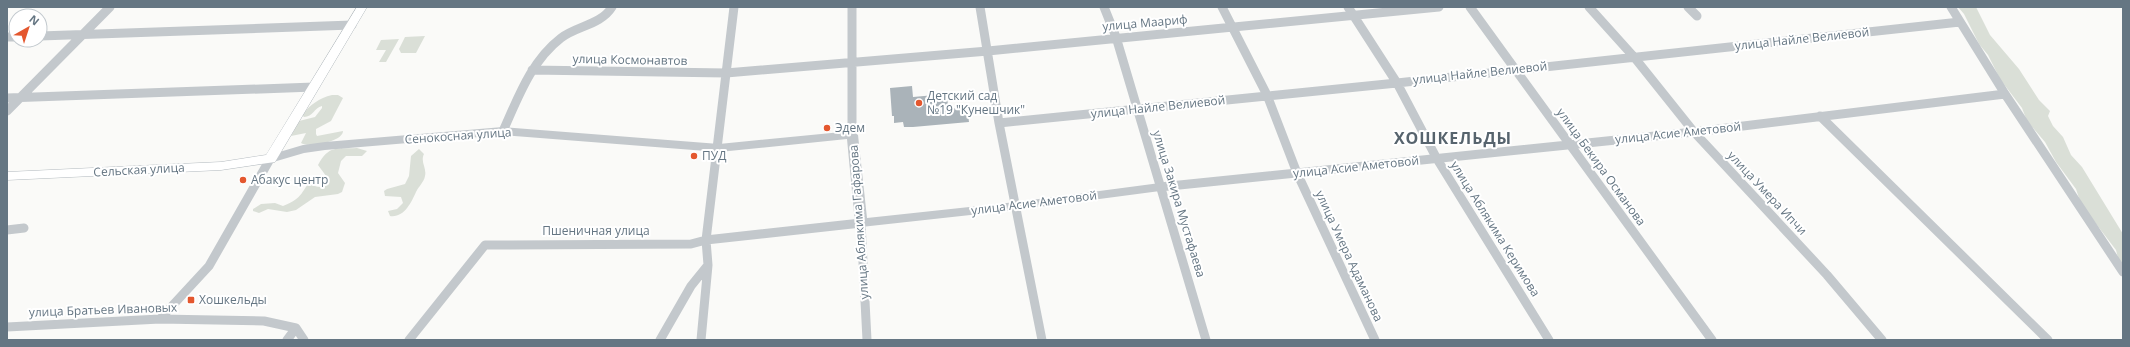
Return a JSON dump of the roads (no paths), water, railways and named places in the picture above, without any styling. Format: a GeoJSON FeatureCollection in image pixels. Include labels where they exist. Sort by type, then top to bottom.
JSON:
{"type":"FeatureCollection","features":[{"type":"Feature","properties":{"kind":"main road"},"geometry":{"type":"LineString","coordinates":[[270,159],[362,7]]}},
{"type":"Feature","properties":{"kind":"main road","name":"Сельская улица"},"geometry":{"type":"LineString","coordinates":[[7,176],[221,166],[270,159]]}},
{"type":"Feature","properties":{"kind":"street"},"geometry":{"type":"LineString","coordinates":[[7,112],[110,7]]}},
{"type":"Feature","properties":{"kind":"street"},"geometry":{"type":"LineString","coordinates":[[503,131],[532,70],[561,38],[611,12],[612,7]]}},
{"type":"Feature","properties":{"kind":"street"},"geometry":{"type":"LineString","coordinates":[[701,340],[708,264],[706,240],[719,148],[734,7]]}},
{"type":"Feature","properties":{"kind":"street","name":"улица Аблякима Гафарова"},"geometry":{"type":"LineString","coordinates":[[852,7],[852,135],[860,223],[867,340]]}},
{"type":"Feature","properties":{"kind":"street"},"geometry":{"type":"LineString","coordinates":[[980,7],[999,123],[1042,340]]}},
{"type":"Feature","properties":{"kind":"street","name":"улица Закира Мустафаева"},"geometry":{"type":"LineString","coordinates":[[1104,7],[1116,37],[1206,340]]}},
{"type":"Feature","properties":{"kind":"street","name":"улица Умера Адаманова"},"geometry":{"type":"LineString","coordinates":[[1222,7],[1267,95],[1297,173],[1376,340]]}},
{"type":"Feature","properties":{"kind":"street","name":"улица Маариф"},"geometry":{"type":"LineString","coordinates":[[853,63],[1231,27],[1350,10],[1439,7]]}},
{"type":"Feature","properties":{"kind":"street","name":"улица Бекира Османова"},"geometry":{"type":"LineString","coordinates":[[1470,7],[1712,340]]}},
{"type":"Feature","properties":{"kind":"street","name":"улица Умера Ипчи"},"geometry":{"type":"LineString","coordinates":[[1589,7],[1634,57],[1694,132],[1827,275],[1882,340]]}},
{"type":"Feature","properties":{"kind":"street"},"geometry":{"type":"LineString","coordinates":[[1688,7],[1697,16]]}},
{"type":"Feature","properties":{"kind":"street"},"geometry":{"type":"LineString","coordinates":[[1951,7],[2005,94],[2123,272]]}},
{"type":"Feature","properties":{"kind":"street","name":"улица Аблякима Керимова"},"geometry":{"type":"LineString","coordinates":[[1350,10],[1397,82],[1437,159],[1549,340]]}},
{"type":"Feature","properties":{"kind":"street","name":"улица Найле Велиевой"},"geometry":{"type":"LineString","coordinates":[[999,123],[1960,22]]}},
{"type":"Feature","properties":{"kind":"street"},"geometry":{"type":"LineString","coordinates":[[48,36],[352,25]]}},
{"type":"Feature","properties":{"kind":"street","name":"улица Космонавтов"},"geometry":{"type":"LineString","coordinates":[[532,70],[726,73],[853,63]]}},
{"type":"Feature","properties":{"kind":"street"},"geometry":{"type":"LineString","coordinates":[[7,98],[314,88]]}},
{"type":"Feature","properties":{"kind":"street","name":"улица Асие Аметовой"},"geometry":{"type":"LineString","coordinates":[[706,240],[1016,206],[1160,187],[1694,132],[2005,94]]}},
{"type":"Feature","properties":{"kind":"street"},"geometry":{"type":"LineString","coordinates":[[1820,116],[2048,340]]}},
{"type":"Feature","properties":{"kind":"street","name":"Сенокосная улица"},"geometry":{"type":"LineString","coordinates":[[270,159],[297,151],[325,146],[503,131],[719,148]]}},
{"type":"Feature","properties":{"kind":"street"},"geometry":{"type":"LineString","coordinates":[[719,148],[852,135]]}},
{"type":"Feature","properties":{"kind":"street"},"geometry":{"type":"LineString","coordinates":[[160,319],[209,266],[270,159]]}},
{"type":"Feature","properties":{"kind":"street"},"geometry":{"type":"LineString","coordinates":[[7,230],[24,228]]}},
{"type":"Feature","properties":{"kind":"street","name":"Пшеничная улица"},"geometry":{"type":"LineString","coordinates":[[409,340],[485,245],[691,244],[706,240]]}},
{"type":"Feature","properties":{"kind":"street"},"geometry":{"type":"LineString","coordinates":[[660,340],[691,286],[708,264]]}},
{"type":"Feature","properties":{"kind":"street","name":"улица Братьев Ивановых"},"geometry":{"type":"LineString","coordinates":[[7,327],[160,319],[264,321],[296,328]]}},
{"type":"Feature","properties":{"kind":"street"},"geometry":{"type":"LineString","coordinates":[[287,340],[296,328],[304,340]]}},
{"type":"Feature","properties":{"kind":"place","name":"Детский сад №19 \"Кунешчик\""},"geometry":{"type":"Point","coordinates":[919,103]}},
{"type":"Feature","properties":{"kind":"place","name":"Эдем"},"geometry":{"type":"Point","coordinates":[827,128]}},
{"type":"Feature","properties":{"kind":"place","name":"ПУД"},"geometry":{"type":"Point","coordinates":[694,156]}},
{"type":"Feature","properties":{"kind":"place","name":"Абакус центр"},"geometry":{"type":"Point","coordinates":[243,180]}},
{"type":"Feature","properties":{"kind":"place","name":"Хошкельды"},"geometry":{"type":"Point","coordinates":[191,300]}},
{"type":"Feature","properties":{"kind":"district","name":"ХОШКЕЛЬДЫ"},"geometry":{"type":"Point","coordinates":[1453,138]}}]}
